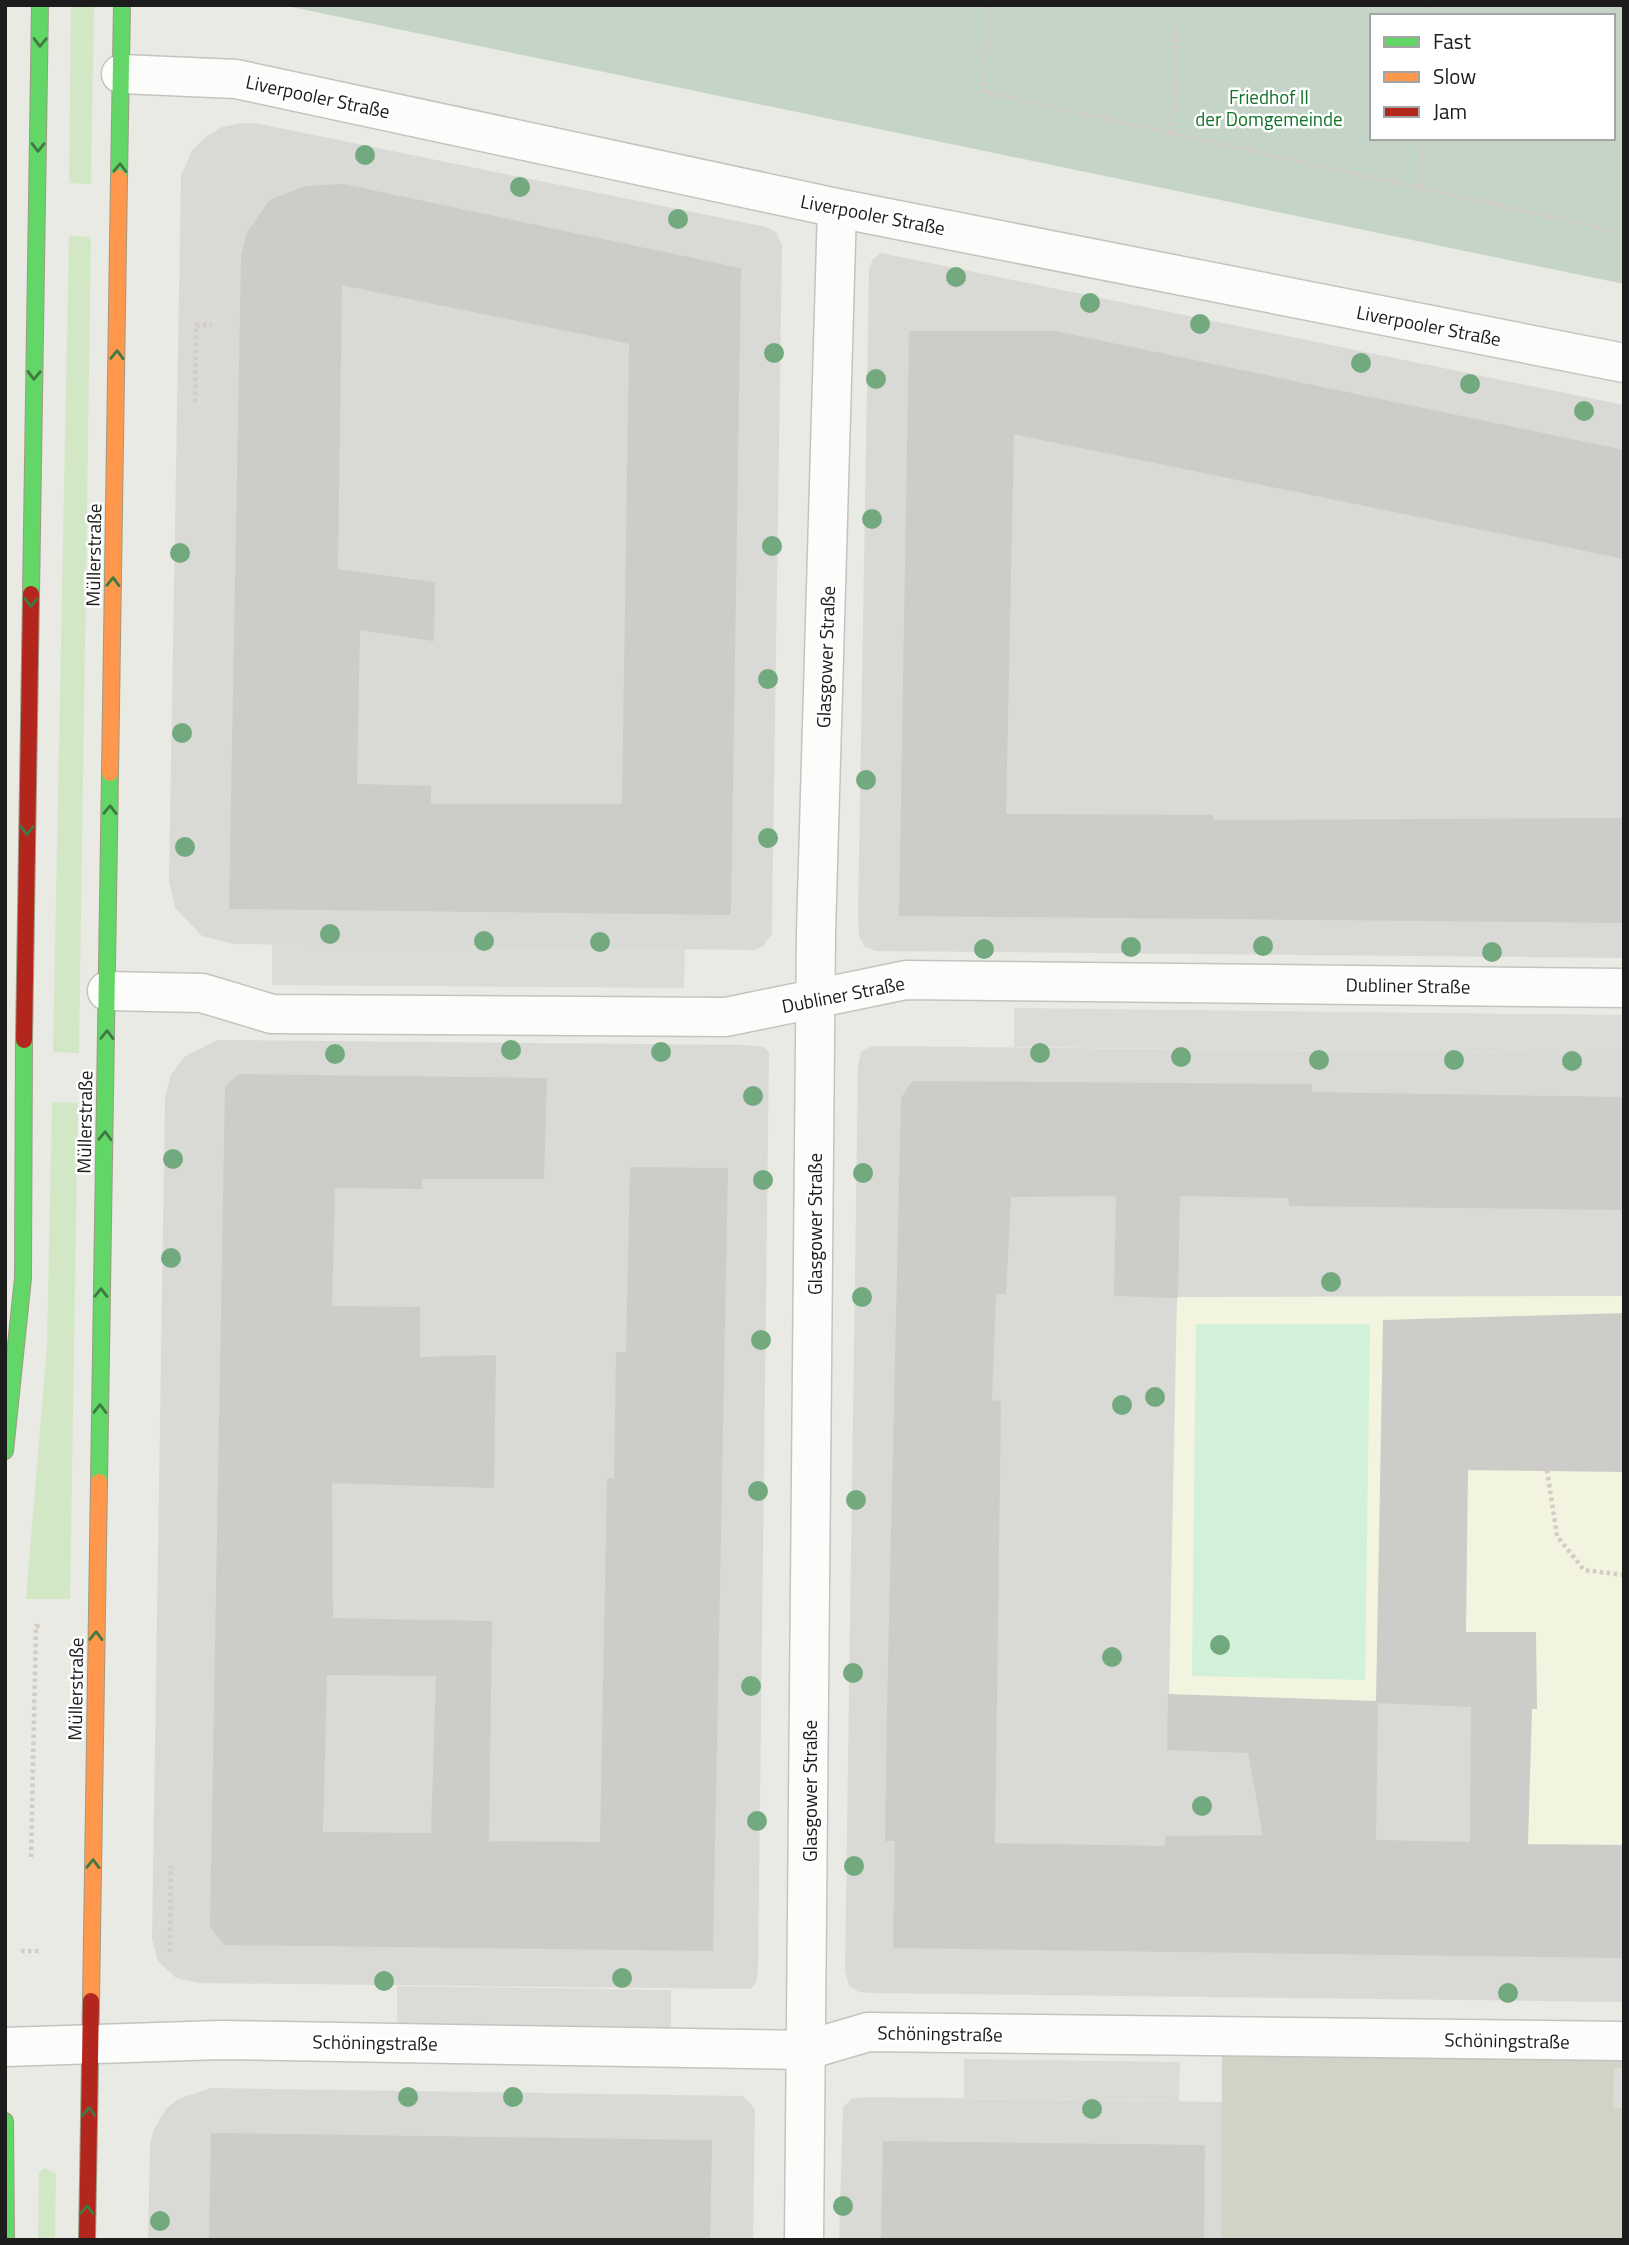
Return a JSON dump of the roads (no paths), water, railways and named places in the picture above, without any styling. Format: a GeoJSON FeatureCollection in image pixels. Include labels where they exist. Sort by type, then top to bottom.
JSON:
{"type":"FeatureCollection","features":[{"type":"Feature","properties":{"kind":"main road"},"geometry":{"type":"LineString","coordinates":[[5,1451],[23,1278],[23,1076],[40,5]]}},
{"type":"Feature","properties":{"kind":"main road","name":"Müllerstraße"},"geometry":{"type":"LineString","coordinates":[[87,2240],[122,5]]}},
{"type":"Feature","properties":{"kind":"main road"},"geometry":{"type":"LineString","coordinates":[[5,2121],[6,2240]]}},
{"type":"Feature","properties":{"kind":"street","name":"Liverpooler Straße"},"geometry":{"type":"LineString","coordinates":[[121,74],[236,79],[837,208],[1624,363]]}},
{"type":"Feature","properties":{"kind":"street","name":"Glasgower Straße"},"geometry":{"type":"LineString","coordinates":[[804,2240],[816,999],[837,208]]}},
{"type":"Feature","properties":{"kind":"street","name":"Dubliner Straße"},"geometry":{"type":"LineString","coordinates":[[107,991],[202,993],[272,1014],[726,1017],[906,980],[1624,988]]}},
{"type":"Feature","properties":{"kind":"street","name":"Schöningstraße"},"geometry":{"type":"LineString","coordinates":[[5,2047],[220,2040],[807,2050],[868,2032],[1624,2041]]}},
{"type":"Feature","properties":{"kind":"park label","name":"Friedhof II der Domgemeinde"},"geometry":{"type":"Point","coordinates":[1269,107]}}]}
